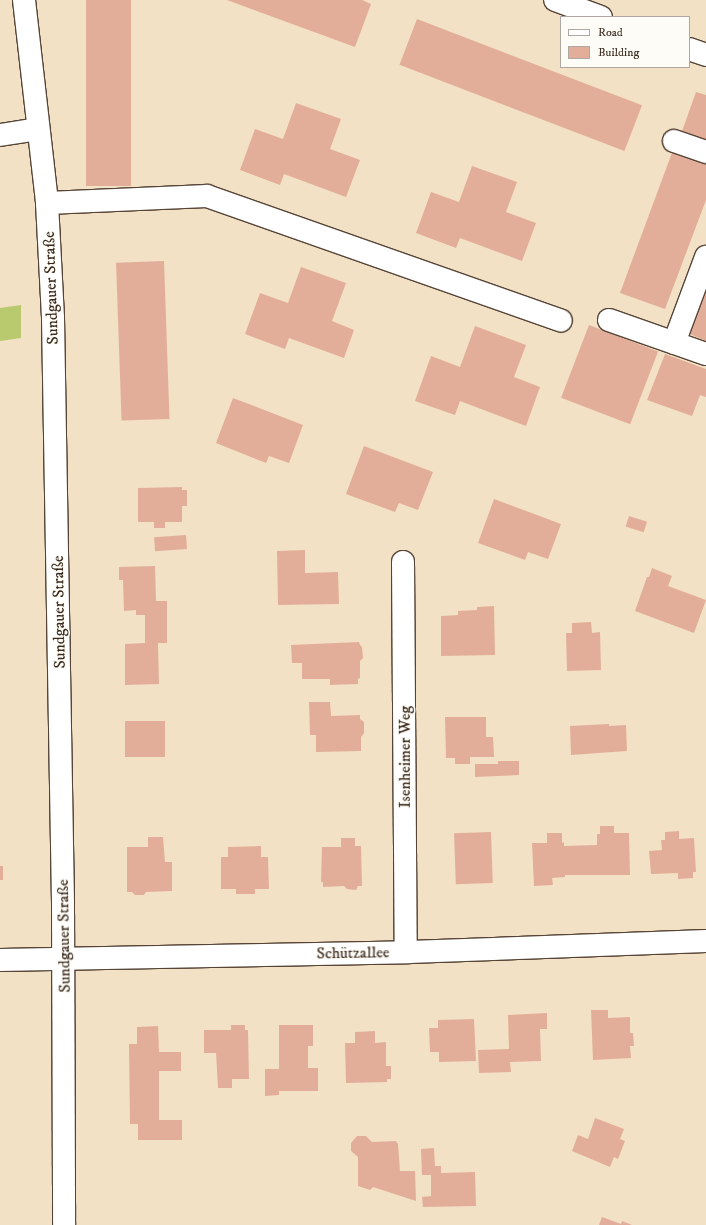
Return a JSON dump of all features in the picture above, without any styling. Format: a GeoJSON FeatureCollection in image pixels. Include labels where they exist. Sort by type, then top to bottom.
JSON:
{"type":"FeatureCollection","features":[{"type":"Feature","properties":{"kind":"street","name":"Sundgauer Straße"},"geometry":{"type":"LineString","coordinates":[[24,0],[47,203],[53,326],[64,959],[64,1225]]}},
{"type":"Feature","properties":{"kind":"street"},"geometry":{"type":"LineString","coordinates":[[555,0],[598,16]]}},
{"type":"Feature","properties":{"kind":"street"},"geometry":{"type":"LineString","coordinates":[[690,49],[706,55]]}},
{"type":"Feature","properties":{"kind":"street"},"geometry":{"type":"LineString","coordinates":[[0,135],[38,129]]}},
{"type":"Feature","properties":{"kind":"street"},"geometry":{"type":"LineString","coordinates":[[674,141],[706,152]]}},
{"type":"Feature","properties":{"kind":"street"},"geometry":{"type":"LineString","coordinates":[[47,203],[207,196],[561,322]]}},
{"type":"Feature","properties":{"kind":"street"},"geometry":{"type":"LineString","coordinates":[[674,343],[706,257]]}},
{"type":"Feature","properties":{"kind":"street"},"geometry":{"type":"LineString","coordinates":[[609,320],[706,354]]}},
{"type":"Feature","properties":{"kind":"street","name":"Isenheimer Weg"},"geometry":{"type":"LineString","coordinates":[[403,562],[406,952]]}},
{"type":"Feature","properties":{"kind":"street","name":"Schützallee"},"geometry":{"type":"LineString","coordinates":[[0,960],[406,952],[706,941]]}},
{"type":"Feature","properties":{"kind":"green space"},"geometry":{"type":"Polygon","coordinates":[[[21,305],[21,338],[0,341],[0,308],[21,305]]]}},
{"type":"Feature","properties":{"kind":"building"},"geometry":{"type":"Polygon","coordinates":[[[86,0],[131,0],[131,186],[86,186],[86,0]]]}},
{"type":"Feature","properties":{"kind":"building"},"geometry":{"type":"Polygon","coordinates":[[[227,0],[362,0],[371,4],[355,47],[227,0]]]}},
{"type":"Feature","properties":{"kind":"building"},"geometry":{"type":"Polygon","coordinates":[[[417,19],[642,105],[624,151],[399,65],[417,19]]]}},
{"type":"Feature","properties":{"kind":"building"},"geometry":{"type":"Polygon","coordinates":[[[696,92],[706,95],[706,142],[681,134],[696,92]]]}},
{"type":"Feature","properties":{"kind":"building"},"geometry":{"type":"Polygon","coordinates":[[[296,103],[341,119],[330,149],[360,160],[346,197],[284,174],[280,185],[240,170],[255,129],[283,139],[296,103]]]}},
{"type":"Feature","properties":{"kind":"building"},"geometry":{"type":"Polygon","coordinates":[[[673,150],[706,162],[706,200],[665,309],[620,293],[673,150]]]}},
{"type":"Feature","properties":{"kind":"building"},"geometry":{"type":"Polygon","coordinates":[[[472,166],[517,182],[506,212],[536,223],[522,261],[460,238],[456,248],[416,233],[431,192],[459,202],[472,166]]]}},
{"type":"Feature","properties":{"kind":"building"},"geometry":{"type":"Polygon","coordinates":[[[164,261],[170,419],[122,421],[116,263],[164,261]]]}},
{"type":"Feature","properties":{"kind":"building"},"geometry":{"type":"Polygon","coordinates":[[[301,267],[346,283],[332,321],[354,330],[344,358],[289,338],[285,349],[245,334],[260,293],[288,303],[301,267]]]}},
{"type":"Feature","properties":{"kind":"building"},"geometry":{"type":"Polygon","coordinates":[[[706,280],[706,341],[685,332],[706,280]]]}},
{"type":"Feature","properties":{"kind":"building"},"geometry":{"type":"Polygon","coordinates":[[[589,325],[658,352],[630,424],[561,398],[589,325]]]}},
{"type":"Feature","properties":{"kind":"building"},"geometry":{"type":"Polygon","coordinates":[[[475,326],[526,345],[514,377],[540,387],[526,426],[460,401],[455,415],[415,401],[431,356],[460,367],[475,326]]]}},
{"type":"Feature","properties":{"kind":"building"},"geometry":{"type":"Polygon","coordinates":[[[665,354],[706,369],[706,397],[700,395],[692,416],[647,400],[665,354]]]}},
{"type":"Feature","properties":{"kind":"building"},"geometry":{"type":"Polygon","coordinates":[[[233,398],[303,425],[289,463],[269,456],[266,463],[216,443],[233,398]]]}},
{"type":"Feature","properties":{"kind":"building"},"geometry":{"type":"Polygon","coordinates":[[[364,446],[433,472],[418,510],[399,503],[395,512],[346,494],[364,446]]]}},
{"type":"Feature","properties":{"kind":"building"},"geometry":{"type":"Polygon","coordinates":[[[182,487],[182,490],[187,490],[187,506],[182,506],[182,522],[165,522],[165,528],[154,528],[154,522],[138,522],[138,488],[182,487]]]}},
{"type":"Feature","properties":{"kind":"building"},"geometry":{"type":"Polygon","coordinates":[[[494,499],[561,524],[548,559],[528,552],[525,560],[478,543],[494,499]]]}},
{"type":"Feature","properties":{"kind":"building"},"geometry":{"type":"Polygon","coordinates":[[[629,516],[647,522],[644,532],[626,526],[629,516]]]}},
{"type":"Feature","properties":{"kind":"building"},"geometry":{"type":"Polygon","coordinates":[[[186,535],[187,549],[155,551],[154,537],[186,535]]]}},
{"type":"Feature","properties":{"kind":"building"},"geometry":{"type":"Polygon","coordinates":[[[305,550],[305,573],[338,572],[339,604],[278,605],[277,551],[305,550]]]}},
{"type":"Feature","properties":{"kind":"building"},"geometry":{"type":"Polygon","coordinates":[[[155,566],[156,601],[167,601],[167,643],[158,643],[159,684],[125,685],[125,644],[145,643],[145,615],[136,615],[136,610],[124,611],[123,580],[119,580],[119,567],[155,566]]]}},
{"type":"Feature","properties":{"kind":"building"},"geometry":{"type":"Polygon","coordinates":[[[652,568],[672,576],[668,586],[706,600],[694,633],[635,611],[647,577],[649,577],[652,568]]]}},
{"type":"Feature","properties":{"kind":"building"},"geometry":{"type":"Polygon","coordinates":[[[494,606],[495,655],[441,656],[441,616],[458,615],[458,611],[477,610],[477,607],[494,606]]]}},
{"type":"Feature","properties":{"kind":"building"},"geometry":{"type":"Polygon","coordinates":[[[591,622],[592,633],[600,632],[601,670],[567,671],[566,633],[572,633],[572,623],[591,622]]]}},
{"type":"Feature","properties":{"kind":"building"},"geometry":{"type":"Polygon","coordinates":[[[359,642],[362,647],[363,658],[360,661],[360,678],[358,679],[358,684],[330,685],[330,679],[302,679],[302,663],[292,663],[291,645],[359,642]]]}},
{"type":"Feature","properties":{"kind":"building"},"geometry":{"type":"Polygon","coordinates":[[[309,702],[330,702],[331,716],[360,715],[360,719],[364,722],[364,733],[361,737],[361,751],[316,752],[316,735],[310,735],[309,702]]]}},
{"type":"Feature","properties":{"kind":"building"},"geometry":{"type":"Polygon","coordinates":[[[445,717],[486,717],[486,737],[493,737],[494,757],[470,757],[470,764],[455,764],[455,758],[446,758],[445,717]]]}},
{"type":"Feature","properties":{"kind":"building"},"geometry":{"type":"Polygon","coordinates":[[[125,721],[165,721],[165,757],[125,757],[125,721]]]}},
{"type":"Feature","properties":{"kind":"building"},"geometry":{"type":"Polygon","coordinates":[[[609,724],[609,726],[626,725],[627,751],[571,755],[570,726],[609,724]]]}},
{"type":"Feature","properties":{"kind":"building"},"geometry":{"type":"Polygon","coordinates":[[[498,761],[519,761],[519,775],[475,777],[475,764],[498,764],[498,761]]]}},
{"type":"Feature","properties":{"kind":"building"},"geometry":{"type":"Polygon","coordinates":[[[600,826],[614,826],[614,833],[629,833],[630,875],[565,875],[565,877],[552,878],[553,885],[534,886],[532,843],[547,843],[547,833],[562,833],[562,843],[564,842],[564,846],[597,845],[597,834],[600,834],[600,826]]]}},
{"type":"Feature","properties":{"kind":"building"},"geometry":{"type":"Polygon","coordinates":[[[679,831],[679,839],[694,838],[696,872],[693,872],[693,878],[678,879],[678,873],[651,874],[649,851],[662,850],[661,840],[665,840],[665,832],[679,831]]]}},
{"type":"Feature","properties":{"kind":"building"},"geometry":{"type":"Polygon","coordinates":[[[491,832],[493,883],[456,884],[454,833],[491,832]]]}},
{"type":"Feature","properties":{"kind":"building"},"geometry":{"type":"Polygon","coordinates":[[[148,837],[163,837],[165,862],[172,862],[172,891],[146,892],[144,895],[135,895],[132,892],[127,892],[127,847],[148,847],[148,837]]]}},
{"type":"Feature","properties":{"kind":"building"},"geometry":{"type":"Polygon","coordinates":[[[341,838],[355,838],[355,846],[361,846],[362,886],[358,886],[356,890],[347,889],[344,886],[323,887],[323,882],[321,882],[322,847],[341,847],[341,838]]]}},
{"type":"Feature","properties":{"kind":"building"},"geometry":{"type":"Polygon","coordinates":[[[261,846],[261,857],[268,857],[269,889],[255,889],[255,894],[236,894],[236,889],[221,889],[221,857],[228,857],[228,847],[261,846]]]}},
{"type":"Feature","properties":{"kind":"building"},"geometry":{"type":"Polygon","coordinates":[[[0,866],[3,866],[3,880],[0,880],[0,866]]]}},
{"type":"Feature","properties":{"kind":"building"},"geometry":{"type":"Polygon","coordinates":[[[591,1010],[608,1010],[608,1018],[630,1017],[630,1033],[633,1033],[634,1046],[630,1046],[631,1058],[593,1060],[591,1010]]]}},
{"type":"Feature","properties":{"kind":"building"},"geometry":{"type":"Polygon","coordinates":[[[547,1013],[547,1029],[540,1029],[541,1061],[510,1062],[511,1072],[479,1073],[478,1050],[509,1049],[508,1015],[547,1013]]]}},
{"type":"Feature","properties":{"kind":"building"},"geometry":{"type":"Polygon","coordinates":[[[474,1019],[476,1061],[439,1062],[439,1052],[430,1052],[429,1028],[438,1028],[438,1020],[474,1019]]]}},
{"type":"Feature","properties":{"kind":"building"},"geometry":{"type":"Polygon","coordinates":[[[231,1025],[245,1025],[245,1030],[248,1030],[249,1079],[232,1079],[232,1088],[218,1088],[216,1053],[204,1053],[204,1030],[231,1030],[231,1025]]]}},
{"type":"Feature","properties":{"kind":"building"},"geometry":{"type":"Polygon","coordinates":[[[279,1025],[313,1025],[313,1046],[308,1046],[308,1068],[318,1068],[318,1091],[279,1091],[279,1095],[265,1096],[265,1069],[279,1069],[279,1025]]]}},
{"type":"Feature","properties":{"kind":"building"},"geometry":{"type":"Polygon","coordinates":[[[158,1026],[159,1052],[181,1052],[181,1071],[159,1071],[159,1120],[182,1120],[182,1140],[138,1140],[138,1124],[130,1124],[129,1044],[137,1044],[137,1027],[158,1026]]]}},
{"type":"Feature","properties":{"kind":"building"},"geometry":{"type":"Polygon","coordinates":[[[375,1031],[375,1043],[386,1042],[386,1066],[391,1066],[391,1079],[387,1079],[387,1082],[346,1083],[345,1043],[355,1043],[355,1032],[375,1031]]]}},
{"type":"Feature","properties":{"kind":"building"},"geometry":{"type":"Polygon","coordinates":[[[595,1118],[624,1129],[620,1139],[625,1141],[618,1159],[614,1157],[610,1167],[572,1151],[578,1135],[588,1139],[595,1118]]]}},
{"type":"Feature","properties":{"kind":"building"},"geometry":{"type":"Polygon","coordinates":[[[357,1136],[366,1136],[372,1142],[396,1141],[398,1144],[400,1171],[415,1171],[416,1201],[373,1187],[370,1190],[358,1186],[358,1157],[351,1151],[351,1143],[357,1136]]]}},
{"type":"Feature","properties":{"kind":"building"},"geometry":{"type":"Polygon","coordinates":[[[434,1148],[435,1166],[441,1166],[441,1173],[475,1172],[476,1206],[423,1207],[422,1197],[431,1196],[431,1175],[422,1175],[421,1149],[434,1148]]]}},
{"type":"Feature","properties":{"kind":"building"},"geometry":{"type":"Polygon","coordinates":[[[602,1217],[621,1224],[622,1221],[632,1225],[599,1225],[602,1217]]]}}]}
